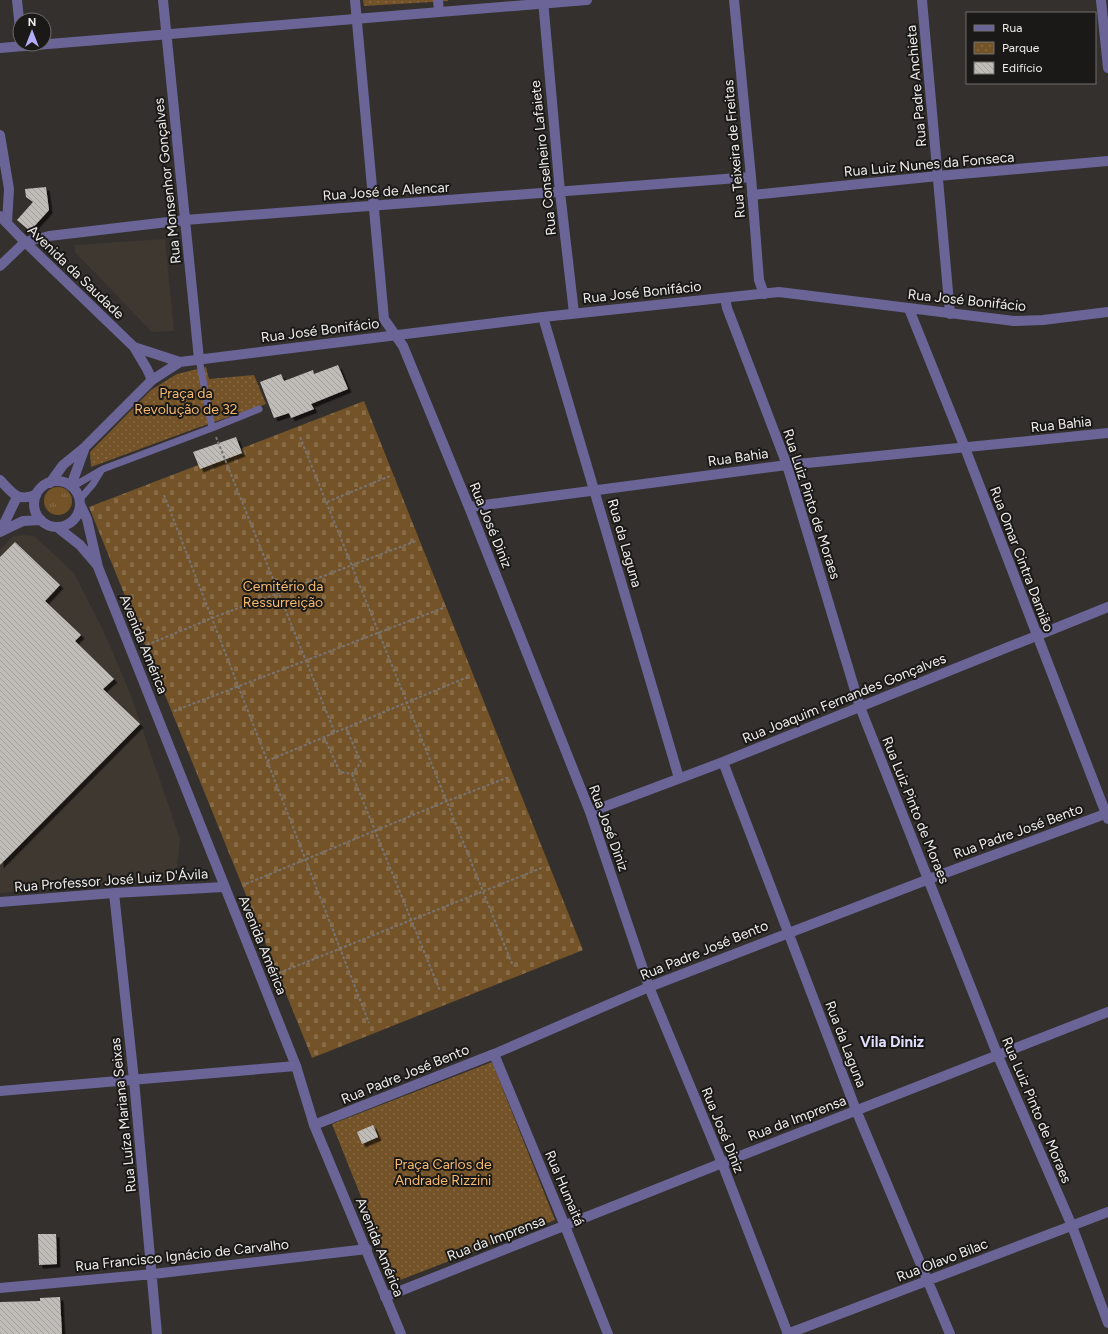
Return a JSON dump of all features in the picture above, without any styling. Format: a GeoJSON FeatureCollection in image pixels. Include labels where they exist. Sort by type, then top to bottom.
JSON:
{"type":"FeatureCollection","features":[{"type":"Feature","properties":{"kind":"street"},"geometry":{"type":"LineString","coordinates":[[17,0],[18,12]]}},
{"type":"Feature","properties":{"kind":"street","name":"Rua Monsenhor Gonçalves"},"geometry":{"type":"LineString","coordinates":[[163,0],[199,359]]}},
{"type":"Feature","properties":{"kind":"street","name":"Rua José Diniz"},"geometry":{"type":"LineString","coordinates":[[355,0],[384,319],[403,346],[469,507],[590,812],[649,987],[722,1162],[787,1334]]}},
{"type":"Feature","properties":{"kind":"street"},"geometry":{"type":"LineString","coordinates":[[438,0],[439,12]]}},
{"type":"Feature","properties":{"kind":"street"},"geometry":{"type":"LineString","coordinates":[[52,43],[357,19],[543,2],[587,0]]}},
{"type":"Feature","properties":{"kind":"street","name":"Rua Teixeira de Freitas"},"geometry":{"type":"LineString","coordinates":[[734,0],[759,280],[764,294]]}},
{"type":"Feature","properties":{"kind":"street","name":"Rua Padre Anchieta"},"geometry":{"type":"LineString","coordinates":[[922,0],[950,314]]}},
{"type":"Feature","properties":{"kind":"street"},"geometry":{"type":"LineString","coordinates":[[1101,0],[1108,68]]}},
{"type":"Feature","properties":{"kind":"street","name":"Rua Conselheiro Lafaiete"},"geometry":{"type":"LineString","coordinates":[[543,2],[560,192],[574,313]]}},
{"type":"Feature","properties":{"kind":"street"},"geometry":{"type":"LineString","coordinates":[[0,48],[12,46]]}},
{"type":"Feature","properties":{"kind":"street"},"geometry":{"type":"LineString","coordinates":[[0,135],[9,188],[4,219]]}},
{"type":"Feature","properties":{"kind":"street","name":"Rua Luiz Nunes da Fonseca"},"geometry":{"type":"LineString","coordinates":[[752,195],[938,176],[1108,162]]}},
{"type":"Feature","properties":{"kind":"street","name":"Rua José de Alencar"},"geometry":{"type":"LineString","coordinates":[[25,242],[49,236],[185,220],[751,177]]}},
{"type":"Feature","properties":{"kind":"street","name":"Avenida da Saudade"},"geometry":{"type":"LineString","coordinates":[[4,219],[25,242],[134,347],[152,380]]}},
{"type":"Feature","properties":{"kind":"street"},"geometry":{"type":"LineString","coordinates":[[0,266],[25,242]]}},
{"type":"Feature","properties":{"kind":"street","name":"Rua José Bonifácio"},"geometry":{"type":"LineString","coordinates":[[180,362],[395,334],[574,313],[779,292],[1014,321],[1043,320],[1108,312]]}},
{"type":"Feature","properties":{"kind":"street","name":"Rua Luiz Pinto de Moraes"},"geometry":{"type":"LineString","coordinates":[[725,298],[727,308],[787,465],[860,706],[998,1056],[1072,1226],[1108,1322]]}},
{"type":"Feature","properties":{"kind":"street","name":"Rua Omar Cintra Damião"},"geometry":{"type":"LineString","coordinates":[[909,309],[965,448],[1036,636],[1107,816]]}},
{"type":"Feature","properties":{"kind":"street","name":"Rua da Laguna"},"geometry":{"type":"LineString","coordinates":[[543,317],[679,778]]}},
{"type":"Feature","properties":{"kind":"street","name":"Avenida da Saudade"},"geometry":{"type":"LineString","coordinates":[[134,347],[180,362]]}},
{"type":"Feature","properties":{"kind":"street"},"geometry":{"type":"LineString","coordinates":[[50,482],[61,482],[72,487],[76,491],[80,502],[79,511],[76,518],[64,526],[51,526],[41,520],[34,506],[36,495],[50,482],[63,465],[85,447],[152,380],[180,362]]}},
{"type":"Feature","properties":{"kind":"street","name":"Rua Bahia"},"geometry":{"type":"LineString","coordinates":[[469,507],[787,465],[1108,433]]}},
{"type":"Feature","properties":{"kind":"street"},"geometry":{"type":"LineString","coordinates":[[72,487],[85,447]]}},
{"type":"Feature","properties":{"kind":"street"},"geometry":{"type":"LineString","coordinates":[[0,480],[17,497],[27,498],[36,495]]}},
{"type":"Feature","properties":{"kind":"street"},"geometry":{"type":"LineString","coordinates":[[0,532],[17,497]]}},
{"type":"Feature","properties":{"kind":"street","name":"Avenida América"},"geometry":{"type":"LineString","coordinates":[[80,502],[87,519],[98,567],[296,1066],[314,1125],[367,1249],[401,1334]]}},
{"type":"Feature","properties":{"kind":"street"},"geometry":{"type":"LineString","coordinates":[[0,532],[24,521],[41,520]]}},
{"type":"Feature","properties":{"kind":"street","name":"Avenida América"},"geometry":{"type":"LineString","coordinates":[[57,527],[80,545],[98,567]]}},
{"type":"Feature","properties":{"kind":"street","name":"Rua Joaquim Fernandes Gonçalves"},"geometry":{"type":"LineString","coordinates":[[590,812],[723,762],[1108,607]]}},
{"type":"Feature","properties":{"kind":"street","name":"Rua da Laguna"},"geometry":{"type":"LineString","coordinates":[[723,762],[856,1110],[950,1334]]}},
{"type":"Feature","properties":{"kind":"street","name":"Rua Padre José Bento"},"geometry":{"type":"LineString","coordinates":[[314,1125],[494,1054],[649,987],[788,932],[929,879],[1107,816]]}},
{"type":"Feature","properties":{"kind":"street","name":"Rua Professor José Luiz D'Ávila"},"geometry":{"type":"LineString","coordinates":[[0,902],[114,892],[224,886]]}},
{"type":"Feature","properties":{"kind":"street","name":"Rua Luíza Mariana Seixas"},"geometry":{"type":"LineString","coordinates":[[114,892],[134,1080],[158,1334]]}},
{"type":"Feature","properties":{"kind":"street","name":"Rua da Imprensa"},"geometry":{"type":"LineString","coordinates":[[385,1296],[565,1226],[722,1162],[1108,1012]]}},
{"type":"Feature","properties":{"kind":"street","name":"Rua Humaitá"},"geometry":{"type":"LineString","coordinates":[[494,1054],[608,1334]]}},
{"type":"Feature","properties":{"kind":"street"},"geometry":{"type":"LineString","coordinates":[[0,1091],[296,1066]]}},
{"type":"Feature","properties":{"kind":"street","name":"Rua Olavo Bilac"},"geometry":{"type":"LineString","coordinates":[[787,1334],[1108,1212]]}},
{"type":"Feature","properties":{"kind":"street","name":"Rua Francisco Ignácio de Carvalho"},"geometry":{"type":"LineString","coordinates":[[0,1288],[153,1274],[367,1249]]}},
{"type":"Feature","properties":{"kind":"lane"},"geometry":{"type":"LineString","coordinates":[[199,359],[212,428]]}},
{"type":"Feature","properties":{"kind":"lane"},"geometry":{"type":"LineString","coordinates":[[72,487],[103,469],[258,409]]}},
{"type":"Feature","properties":{"kind":"lane"},"geometry":{"type":"LineString","coordinates":[[80,502],[103,469]]}},
{"type":"Feature","properties":{"kind":"path"},"geometry":{"type":"LineString","coordinates":[[212,428],[335,733]]}},
{"type":"Feature","properties":{"kind":"path"},"geometry":{"type":"LineString","coordinates":[[300,437],[513,966]]}},
{"type":"Feature","properties":{"kind":"path"},"geometry":{"type":"LineString","coordinates":[[327,502],[390,476]]}},
{"type":"Feature","properties":{"kind":"path"},"geometry":{"type":"LineString","coordinates":[[164,495],[369,1023]]}},
{"type":"Feature","properties":{"kind":"path"},"geometry":{"type":"LineString","coordinates":[[147,645],[212,618],[416,540]]}},
{"type":"Feature","properties":{"kind":"path"},"geometry":{"type":"LineString","coordinates":[[174,711],[443,608]]}},
{"type":"Feature","properties":{"kind":"path"},"geometry":{"type":"LineString","coordinates":[[267,761],[470,676]]}},
{"type":"Feature","properties":{"kind":"path"},"geometry":{"type":"LineString","coordinates":[[346,728],[361,762],[352,774]]}},
{"type":"Feature","properties":{"kind":"path"},"geometry":{"type":"LineString","coordinates":[[324,738],[340,772],[352,774]]}},
{"type":"Feature","properties":{"kind":"path"},"geometry":{"type":"LineString","coordinates":[[352,774],[440,991]]}},
{"type":"Feature","properties":{"kind":"path"},"geometry":{"type":"LineString","coordinates":[[246,884],[509,777]]}},
{"type":"Feature","properties":{"kind":"path"},"geometry":{"type":"LineString","coordinates":[[279,973],[544,867]]}},
{"type":"Feature","properties":{"kind":"shaded area"},"geometry":{"type":"Polygon","coordinates":[[[165,239],[174,331],[152,332],[75,252],[75,245],[165,239]]]}},
{"type":"Feature","properties":{"kind":"shaded area"},"geometry":{"type":"Polygon","coordinates":[[[14,536],[34,536],[74,573],[104,632],[130,693],[180,839],[176,877],[0,893],[0,549],[14,536]]]}},
{"type":"Feature","properties":{"kind":"green space"},"geometry":{"type":"Polygon","coordinates":[[[363,0],[448,0],[448,1],[364,6],[363,0]]]}},
{"type":"Feature","properties":{"kind":"green space","name":"Praça da Revolução de 32"},"geometry":{"type":"Polygon","coordinates":[[[206,367],[209,379],[254,375],[266,404],[91,467],[90,452],[151,390],[177,374],[206,367]]]}},
{"type":"Feature","properties":{"kind":"green space","name":"Cemitério da Ressurreição"},"geometry":{"type":"Polygon","coordinates":[[[364,401],[583,950],[312,1058],[89,507],[364,401]]]}},
{"type":"Feature","properties":{"kind":"green space"},"geometry":{"type":"Polygon","coordinates":[[[58,487],[68,491],[72,501],[68,511],[58,515],[48,511],[44,501],[48,491],[58,487]]]}},
{"type":"Feature","properties":{"kind":"green space","name":"Praça Carlos de Andrade Rizzini"},"geometry":{"type":"Polygon","coordinates":[[[492,1062],[555,1220],[395,1282],[332,1124],[492,1062]]]}},
{"type":"Feature","properties":{"kind":"building"},"geometry":{"type":"Polygon","coordinates":[[[46,187],[49,210],[30,231],[17,220],[33,202],[26,197],[25,189],[46,187]]]}},
{"type":"Feature","properties":{"kind":"building"},"geometry":{"type":"Polygon","coordinates":[[[338,365],[348,389],[311,404],[314,409],[291,418],[289,413],[274,418],[260,382],[281,374],[284,381],[313,370],[314,374],[338,365]]]}},
{"type":"Feature","properties":{"kind":"building"},"geometry":{"type":"Polygon","coordinates":[[[236,437],[242,453],[200,469],[193,452],[236,437]]]}},
{"type":"Feature","properties":{"kind":"building"},"geometry":{"type":"Polygon","coordinates":[[[15,542],[60,585],[45,601],[81,635],[75,641],[114,679],[103,689],[140,724],[0,865],[0,557],[15,542]]]}},
{"type":"Feature","properties":{"kind":"building"},"geometry":{"type":"Polygon","coordinates":[[[373,1125],[378,1137],[362,1144],[357,1132],[373,1125]]]}},
{"type":"Feature","properties":{"kind":"building"},"geometry":{"type":"Polygon","coordinates":[[[38,1234],[56,1234],[57,1264],[39,1265],[38,1234]]]}},
{"type":"Feature","properties":{"kind":"building"},"geometry":{"type":"Polygon","coordinates":[[[60,1297],[62,1334],[0,1334],[0,1302],[40,1301],[40,1298],[60,1297]]]}},
{"type":"Feature","properties":{"kind":"district","name":"Vila Diniz"},"geometry":{"type":"Point","coordinates":[892,1042]}}]}
